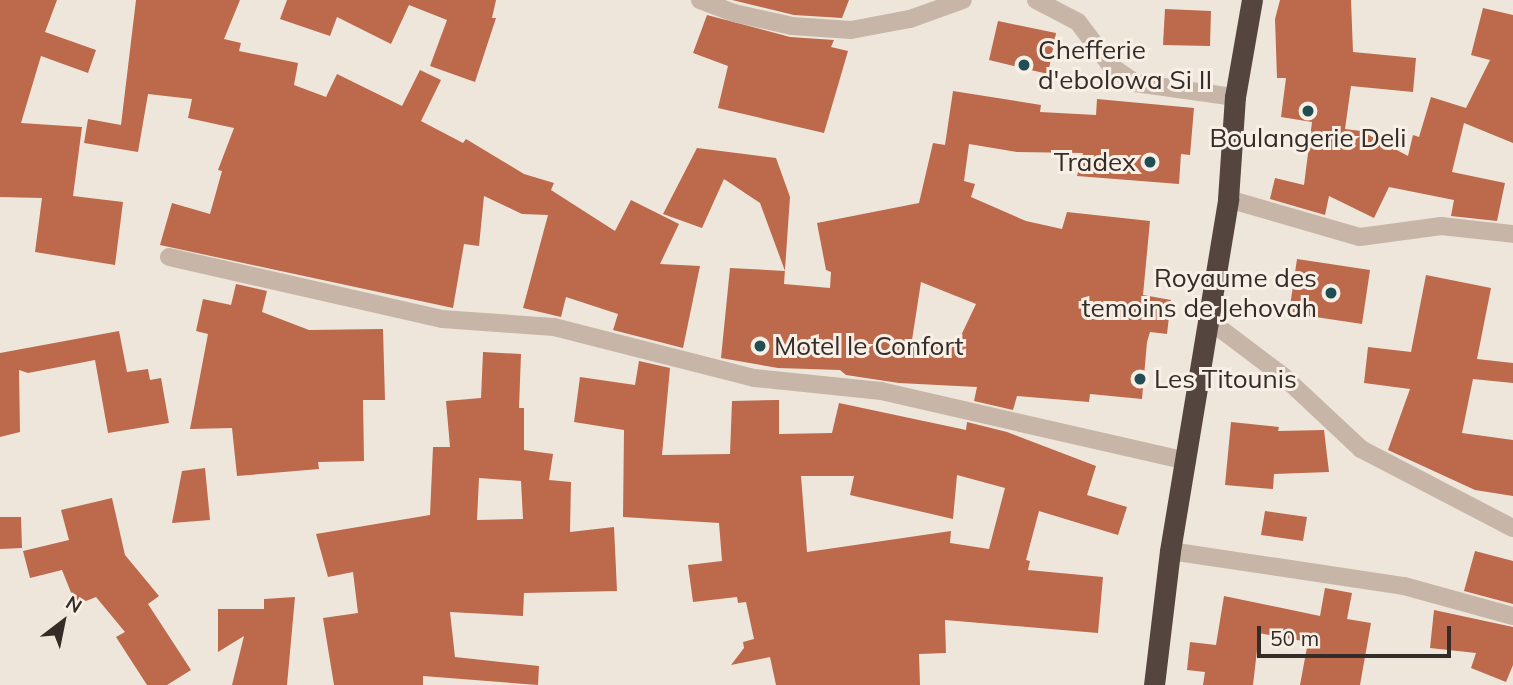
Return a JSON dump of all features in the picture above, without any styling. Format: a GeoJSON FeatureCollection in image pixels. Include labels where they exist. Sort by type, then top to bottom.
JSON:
{"type":"FeatureCollection","features":[{"type":"Feature","properties":{"kind":"highway"},"geometry":{"type":"LineString","coordinates":[[1154,685],[1170,551],[1187,461],[1228,199],[1235,97],[1252,0]]}},
{"type":"Feature","properties":{"kind":"street"},"geometry":{"type":"LineString","coordinates":[[700,0],[734,13],[792,26],[851,30],[910,19],[963,0]]}},
{"type":"Feature","properties":{"kind":"street"},"geometry":{"type":"LineString","coordinates":[[1036,0],[1078,22],[1111,66],[1135,83],[1235,97]]}},
{"type":"Feature","properties":{"kind":"street"},"geometry":{"type":"LineString","coordinates":[[1228,199],[1360,237],[1441,226],[1513,234]]}},
{"type":"Feature","properties":{"kind":"street"},"geometry":{"type":"LineString","coordinates":[[169,257],[442,319],[554,327],[754,378],[881,391],[1187,461]]}},
{"type":"Feature","properties":{"kind":"street"},"geometry":{"type":"LineString","coordinates":[[1210,321],[1283,376],[1361,449],[1513,528]]}},
{"type":"Feature","properties":{"kind":"street"},"geometry":{"type":"LineString","coordinates":[[1170,551],[1404,586],[1513,616]]}},
{"type":"Feature","properties":{"kind":"building"},"geometry":{"type":"Polygon","coordinates":[[[0,0],[57,0],[45,32],[96,50],[88,73],[41,56],[21,123],[82,127],[73,196],[123,202],[115,265],[35,252],[42,198],[0,197],[0,0]]]}},
{"type":"Feature","properties":{"kind":"building"},"geometry":{"type":"Polygon","coordinates":[[[136,0],[240,0],[224,39],[241,43],[239,51],[298,63],[294,85],[326,97],[337,74],[402,106],[420,70],[441,80],[421,121],[463,143],[466,139],[524,174],[554,183],[551,190],[615,231],[631,200],[679,224],[660,264],[700,266],[683,348],[613,330],[618,314],[566,297],[561,317],[523,308],[548,215],[522,214],[484,196],[479,246],[464,244],[453,308],[160,245],[172,203],[210,214],[222,171],[218,170],[234,128],[188,118],[192,99],[148,94],[138,152],[84,143],[88,119],[121,125],[136,0]]]}},
{"type":"Feature","properties":{"kind":"building"},"geometry":{"type":"Polygon","coordinates":[[[287,0],[496,0],[492,18],[496,18],[475,82],[430,66],[447,20],[409,5],[391,44],[337,17],[330,36],[280,19],[287,0]]]}},
{"type":"Feature","properties":{"kind":"building"},"geometry":{"type":"Polygon","coordinates":[[[732,0],[849,0],[842,18],[794,15],[732,0]]]}},
{"type":"Feature","properties":{"kind":"building"},"geometry":{"type":"Polygon","coordinates":[[[1280,0],[1351,0],[1353,52],[1416,58],[1413,92],[1351,86],[1345,129],[1361,131],[1408,156],[1413,135],[1419,137],[1431,97],[1466,108],[1490,60],[1471,55],[1483,8],[1513,15],[1513,143],[1464,123],[1452,172],[1505,183],[1497,221],[1451,216],[1454,200],[1389,187],[1374,218],[1329,196],[1325,215],[1270,199],[1275,178],[1304,185],[1312,122],[1281,117],[1286,78],[1277,78],[1275,19],[1280,0]]]}},
{"type":"Feature","properties":{"kind":"building"},"geometry":{"type":"Polygon","coordinates":[[[1165,9],[1211,11],[1210,46],[1163,45],[1165,9]]]}},
{"type":"Feature","properties":{"kind":"building"},"geometry":{"type":"Polygon","coordinates":[[[707,15],[790,37],[834,40],[831,47],[848,51],[824,133],[718,108],[728,66],[693,53],[707,15]]]}},
{"type":"Feature","properties":{"kind":"building"},"geometry":{"type":"Polygon","coordinates":[[[998,21],[1056,33],[1048,74],[989,60],[998,21]]]}},
{"type":"Feature","properties":{"kind":"building"},"geometry":{"type":"Polygon","coordinates":[[[953,91],[1041,105],[1040,112],[1096,115],[1097,99],[1194,108],[1190,155],[1181,154],[1179,184],[1077,176],[1083,153],[1017,152],[969,144],[964,181],[975,184],[971,197],[1026,221],[1062,229],[1067,212],[1150,221],[1143,295],[1171,300],[1167,334],[1150,332],[1147,342],[1142,399],[1090,394],[1089,402],[1017,396],[1013,410],[974,401],[977,387],[899,383],[846,375],[840,370],[778,368],[721,358],[730,268],[785,271],[784,284],[830,288],[831,272],[826,270],[817,223],[919,203],[933,143],[945,145],[953,91]],[[921,282],[912,340],[958,342],[976,304],[921,282]]]}},
{"type":"Feature","properties":{"kind":"building"},"geometry":{"type":"Polygon","coordinates":[[[697,148],[776,158],[790,197],[785,271],[760,203],[724,179],[702,228],[663,214],[697,148]]]}},
{"type":"Feature","properties":{"kind":"building"},"geometry":{"type":"Polygon","coordinates":[[[1297,259],[1370,270],[1362,324],[1289,313],[1297,259]]]}},
{"type":"Feature","properties":{"kind":"building"},"geometry":{"type":"Polygon","coordinates":[[[1426,275],[1491,288],[1477,359],[1513,363],[1513,383],[1473,379],[1462,433],[1513,440],[1513,496],[1475,490],[1388,450],[1410,389],[1364,383],[1368,347],[1411,352],[1426,275]]]}},
{"type":"Feature","properties":{"kind":"building"},"geometry":{"type":"Polygon","coordinates":[[[236,284],[267,291],[262,312],[309,330],[383,329],[385,400],[363,400],[364,461],[318,462],[319,469],[237,476],[232,428],[190,429],[208,334],[196,331],[203,299],[231,305],[236,284]]]}},
{"type":"Feature","properties":{"kind":"building"},"geometry":{"type":"Polygon","coordinates":[[[119,331],[127,372],[148,369],[150,380],[161,378],[169,423],[108,433],[95,360],[28,373],[19,370],[20,432],[0,437],[0,353],[119,331]]]}},
{"type":"Feature","properties":{"kind":"building"},"geometry":{"type":"Polygon","coordinates":[[[483,352],[521,354],[519,408],[524,408],[524,450],[553,454],[549,480],[571,482],[570,532],[614,527],[617,591],[524,593],[523,616],[450,612],[455,657],[539,666],[538,685],[423,676],[423,685],[334,685],[323,618],[358,613],[353,572],[328,577],[316,534],[430,515],[433,447],[450,447],[446,401],[481,398],[483,352]],[[479,478],[477,520],[523,519],[521,481],[479,478]]]}},
{"type":"Feature","properties":{"kind":"building"},"geometry":{"type":"Polygon","coordinates":[[[639,361],[670,368],[662,455],[730,454],[732,401],[779,400],[779,434],[832,433],[839,403],[966,430],[967,422],[1007,432],[1096,466],[1087,495],[1127,507],[1118,535],[1039,511],[1026,560],[1030,561],[1028,570],[1103,577],[1098,633],[945,620],[946,653],[919,654],[920,685],[776,685],[770,657],[731,665],[744,648],[743,642],[754,639],[746,602],[738,603],[737,597],[693,602],[688,565],[722,561],[719,523],[623,517],[624,430],[574,422],[580,377],[635,385],[639,361]],[[957,475],[953,519],[850,495],[854,476],[801,476],[807,552],[951,531],[950,543],[989,549],[1005,488],[957,475]]]}},
{"type":"Feature","properties":{"kind":"building"},"geometry":{"type":"Polygon","coordinates":[[[1231,422],[1279,427],[1278,431],[1324,430],[1329,472],[1274,474],[1273,489],[1225,485],[1231,422]]]}},
{"type":"Feature","properties":{"kind":"building"},"geometry":{"type":"Polygon","coordinates":[[[205,468],[210,520],[172,523],[182,471],[205,468]]]}},
{"type":"Feature","properties":{"kind":"building"},"geometry":{"type":"Polygon","coordinates":[[[112,498],[125,555],[159,596],[148,604],[191,670],[167,685],[147,685],[116,637],[125,632],[96,597],[76,605],[62,570],[30,578],[23,551],[69,540],[61,510],[112,498]]]}},
{"type":"Feature","properties":{"kind":"building"},"geometry":{"type":"Polygon","coordinates":[[[1265,511],[1307,517],[1303,541],[1261,535],[1265,511]]]}},
{"type":"Feature","properties":{"kind":"building"},"geometry":{"type":"Polygon","coordinates":[[[0,517],[21,517],[22,548],[0,549],[0,517]]]}},
{"type":"Feature","properties":{"kind":"building"},"geometry":{"type":"Polygon","coordinates":[[[1475,551],[1513,561],[1513,604],[1464,591],[1475,551]]]}},
{"type":"Feature","properties":{"kind":"building"},"geometry":{"type":"Polygon","coordinates":[[[1325,588],[1352,593],[1347,619],[1371,623],[1360,685],[1300,685],[1308,642],[1259,633],[1253,685],[1203,685],[1205,672],[1187,670],[1190,642],[1216,645],[1224,596],[1320,616],[1325,588]]]}},
{"type":"Feature","properties":{"kind":"building"},"geometry":{"type":"Polygon","coordinates":[[[295,597],[287,685],[232,685],[244,636],[218,652],[218,609],[264,609],[264,599],[295,597]]]}},
{"type":"Feature","properties":{"kind":"building"},"geometry":{"type":"Polygon","coordinates":[[[1434,610],[1513,627],[1513,665],[1506,682],[1471,668],[1476,653],[1430,648],[1434,610]]]}},
{"type":"Feature","properties":{"kind":"place","name":"Chefferie d'ebolowa Si II"},"geometry":{"type":"Point","coordinates":[1024,65]}},
{"type":"Feature","properties":{"kind":"place","name":"Boulangerie Deli"},"geometry":{"type":"Point","coordinates":[1308,111]}},
{"type":"Feature","properties":{"kind":"place","name":"Tradex"},"geometry":{"type":"Point","coordinates":[1150,162]}},
{"type":"Feature","properties":{"kind":"place","name":"Royaume des temoins de Jehovah"},"geometry":{"type":"Point","coordinates":[1331,293]}},
{"type":"Feature","properties":{"kind":"place","name":"Motel le Confort"},"geometry":{"type":"Point","coordinates":[760,346]}},
{"type":"Feature","properties":{"kind":"place","name":"Les Titounis"},"geometry":{"type":"Point","coordinates":[1140,379]}}]}
